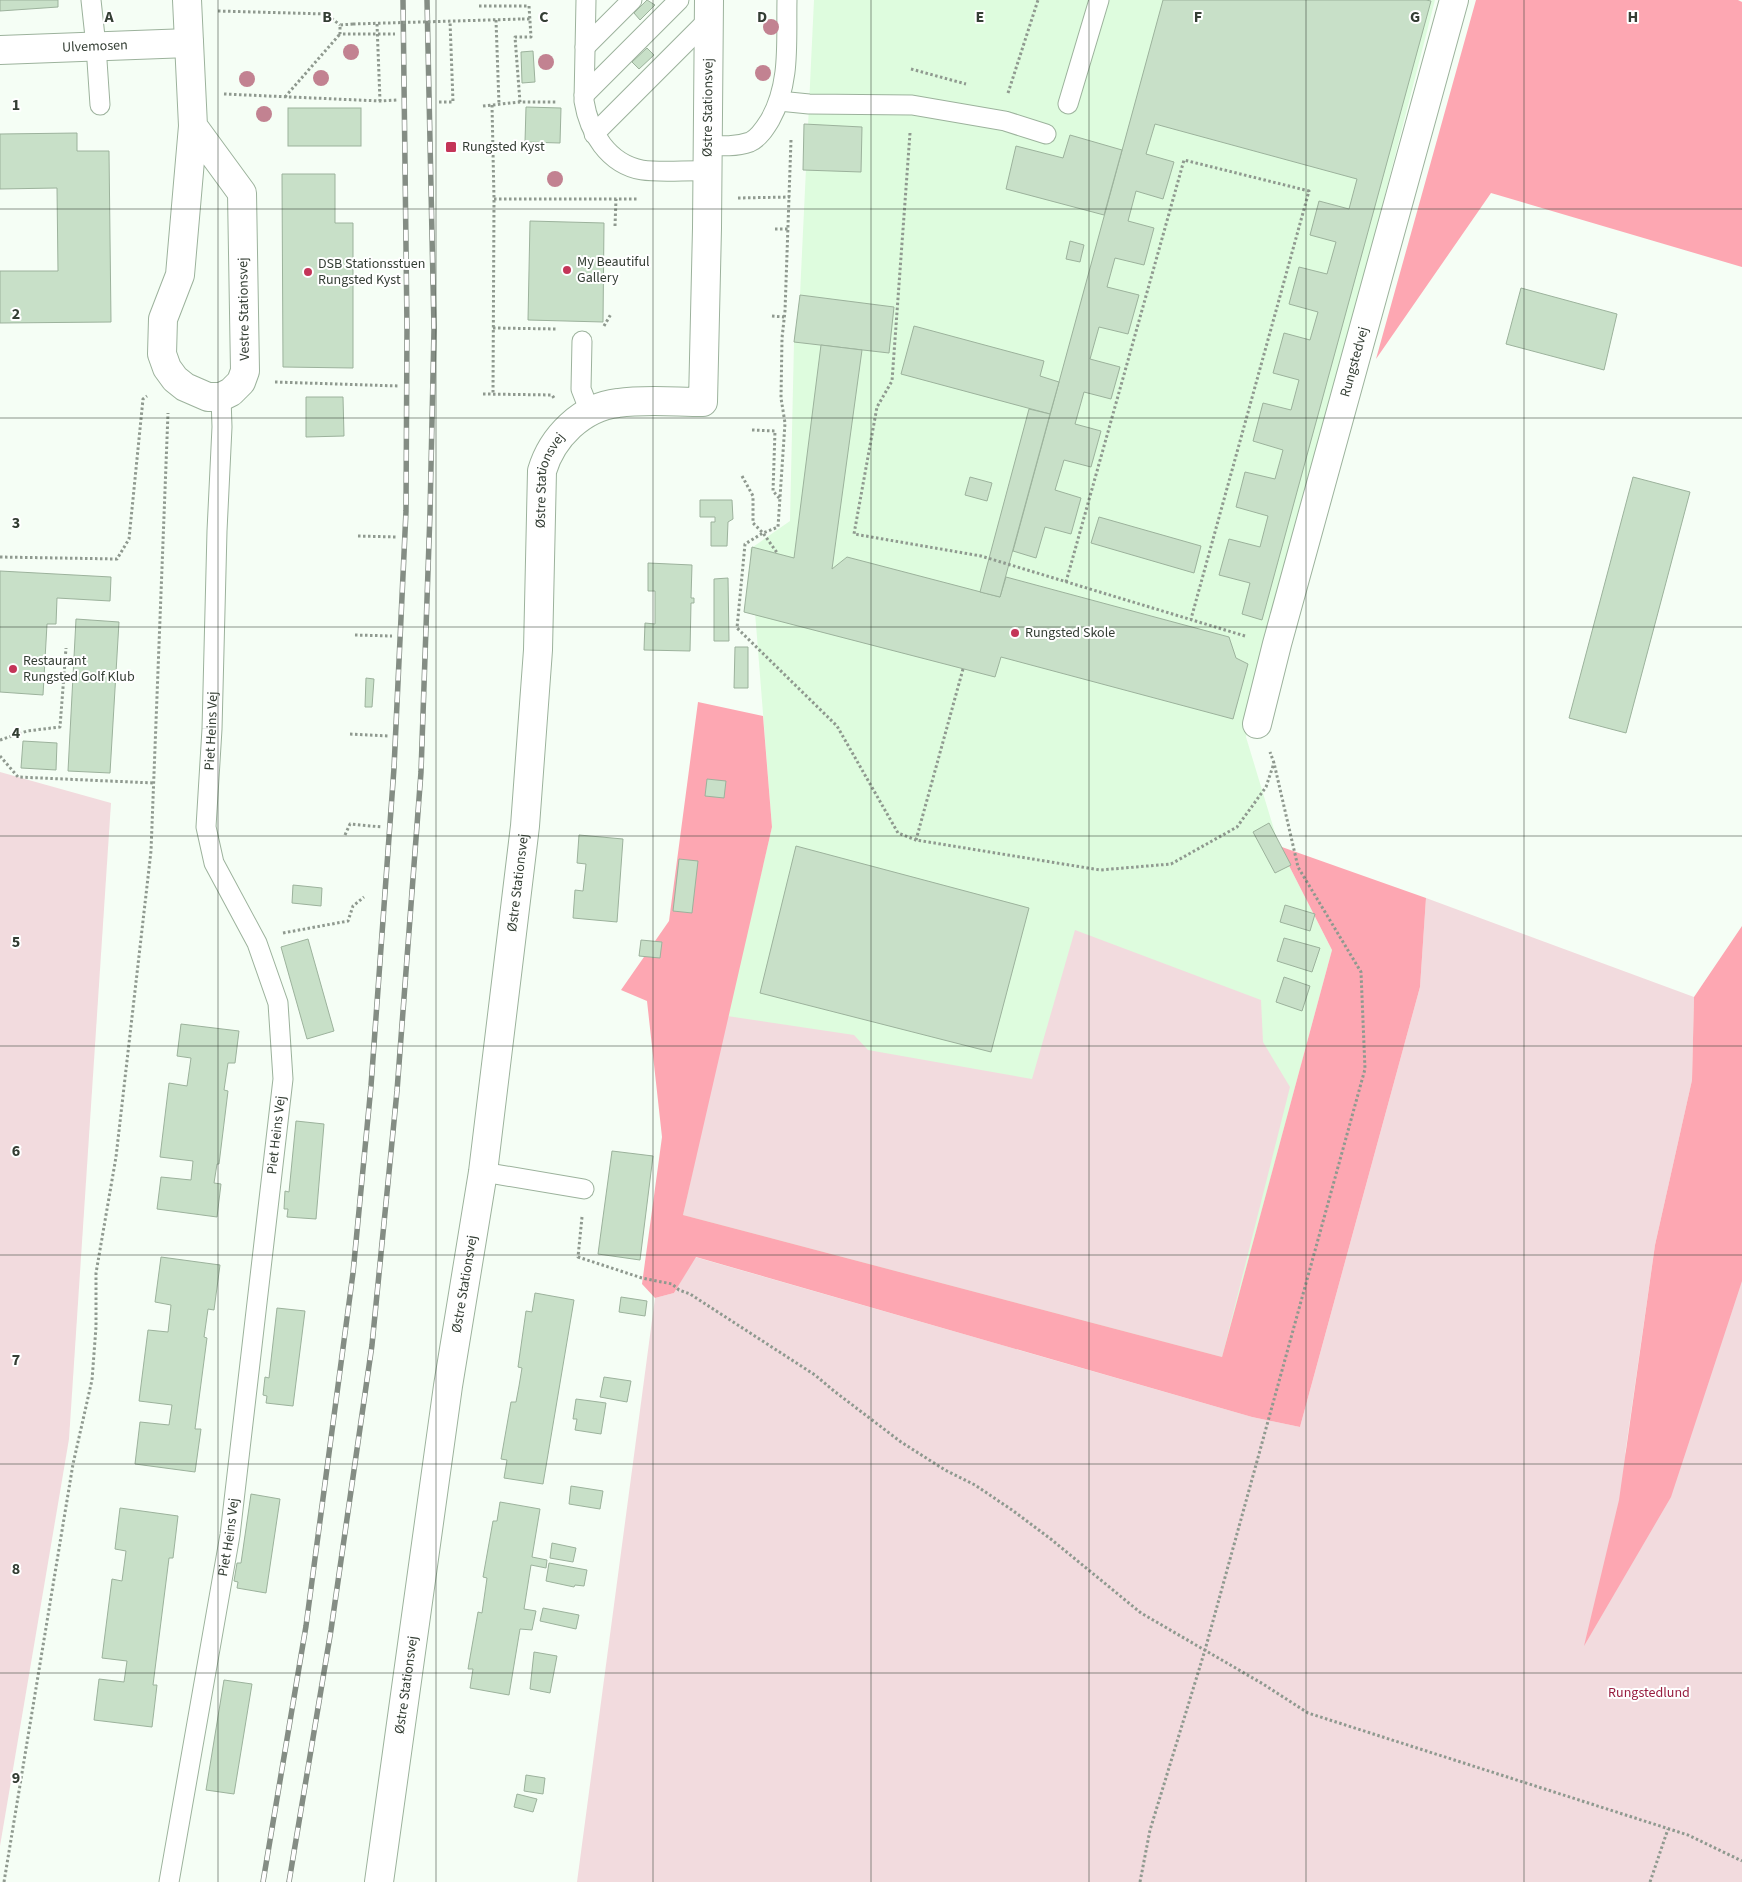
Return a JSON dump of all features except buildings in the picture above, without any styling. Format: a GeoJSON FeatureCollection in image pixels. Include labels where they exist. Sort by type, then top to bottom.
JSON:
{"type":"FeatureCollection","features":[{"type":"Feature","properties":{"kind":"street","name":"Rungstedvej"},"geometry":{"type":"LineString","coordinates":[[1257,724],[1277,644],[1454,0]]}},
{"type":"Feature","properties":{"kind":"street"},"geometry":{"type":"LineString","coordinates":[[188,5],[193,126],[180,275],[163,319],[162,354],[167,368],[180,383],[196,394],[208,397],[221,397]]}},
{"type":"Feature","properties":{"kind":"street","name":"Østre Stationsvej"},"geometry":{"type":"LineString","coordinates":[[379,1882],[448,1386],[483,1172],[525,826],[538,650],[542,471],[554,444],[582,417],[603,406],[618,403],[703,402],[709,9]]}},
{"type":"Feature","properties":{"kind":"street","name":"Ulvemosen"},"geometry":{"type":"LineString","coordinates":[[0,50],[189,43]]}},
{"type":"Feature","properties":{"kind":"street","name":"Vestre Stationsvej"},"geometry":{"type":"LineString","coordinates":[[193,126],[242,193],[245,371],[241,382],[231,392],[221,397]]}},
{"type":"Feature","properties":{"kind":"lane"},"geometry":{"type":"LineString","coordinates":[[91,0],[100,105]]}},
{"type":"Feature","properties":{"kind":"lane"},"geometry":{"type":"LineString","coordinates":[[586,0],[584,98],[587,118],[594,134],[606,150],[622,163],[642,170],[708,158],[733,146],[751,142],[763,131],[787,102]]}},
{"type":"Feature","properties":{"kind":"lane"},"geometry":{"type":"LineString","coordinates":[[585,47],[632,0]]}},
{"type":"Feature","properties":{"kind":"lane"},"geometry":{"type":"LineString","coordinates":[[584,98],[679,0]]}},
{"type":"Feature","properties":{"kind":"lane"},"geometry":{"type":"LineString","coordinates":[[787,0],[784,86],[787,102]]}},
{"type":"Feature","properties":{"kind":"lane"},"geometry":{"type":"LineString","coordinates":[[1068,104],[1099,0]]}},
{"type":"Feature","properties":{"kind":"lane"},"geometry":{"type":"LineString","coordinates":[[594,134],[709,9]]}},
{"type":"Feature","properties":{"kind":"lane"},"geometry":{"type":"LineString","coordinates":[[787,102],[912,105],[1001,120],[1046,134]]}},
{"type":"Feature","properties":{"kind":"lane"},"geometry":{"type":"LineString","coordinates":[[582,341],[582,417]]}},
{"type":"Feature","properties":{"kind":"lane","name":"Piet Heins Vej"},"geometry":{"type":"LineString","coordinates":[[169,1882],[230,1535],[283,1079],[278,1003],[257,943],[214,863],[206,827],[212,719],[222,427],[221,397]]}},
{"type":"Feature","properties":{"kind":"lane"},"geometry":{"type":"LineString","coordinates":[[483,1172],[584,1189]]}},
{"type":"Feature","properties":{"kind":"path"},"geometry":{"type":"LineString","coordinates":[[1001,120],[1038,0]]}},
{"type":"Feature","properties":{"kind":"path"},"geometry":{"type":"LineString","coordinates":[[188,5],[326,14],[340,25],[530,19]]}},
{"type":"Feature","properties":{"kind":"path"},"geometry":{"type":"LineString","coordinates":[[479,6],[529,6],[530,36],[514,36],[520,102]]}},
{"type":"Feature","properties":{"kind":"path"},"geometry":{"type":"LineString","coordinates":[[496,20],[499,104]]}},
{"type":"Feature","properties":{"kind":"path"},"geometry":{"type":"LineString","coordinates":[[439,102],[453,102],[450,21]]}},
{"type":"Feature","properties":{"kind":"path"},"geometry":{"type":"LineString","coordinates":[[377,24],[380,101]]}},
{"type":"Feature","properties":{"kind":"path"},"geometry":{"type":"LineString","coordinates":[[285,97],[340,34],[340,25]]}},
{"type":"Feature","properties":{"kind":"path"},"geometry":{"type":"LineString","coordinates":[[340,34],[395,34]]}},
{"type":"Feature","properties":{"kind":"path"},"geometry":{"type":"LineString","coordinates":[[191,92],[380,101],[397,100]]}},
{"type":"Feature","properties":{"kind":"path"},"geometry":{"type":"LineString","coordinates":[[483,106],[584,98]]}},
{"type":"Feature","properties":{"kind":"path"},"geometry":{"type":"LineString","coordinates":[[787,102],[791,151],[789,229],[782,338],[781,398],[785,423],[778,527],[763,532],[745,544],[737,628],[837,726],[898,833],[916,840],[1100,870],[1171,864],[1237,826],[1266,788],[1274,762]]}},
{"type":"Feature","properties":{"kind":"path"},"geometry":{"type":"LineString","coordinates":[[492,105],[494,199],[493,394]]}},
{"type":"Feature","properties":{"kind":"path"},"geometry":{"type":"LineString","coordinates":[[912,105],[892,381],[877,407],[854,534],[981,556],[1277,644]]}},
{"type":"Feature","properties":{"kind":"path"},"geometry":{"type":"LineString","coordinates":[[1066,582],[1184,160],[1309,191],[1190,619]]}},
{"type":"Feature","properties":{"kind":"path"},"geometry":{"type":"LineString","coordinates":[[615,226],[616,200]]}},
{"type":"Feature","properties":{"kind":"path"},"geometry":{"type":"LineString","coordinates":[[775,229],[789,229]]}},
{"type":"Feature","properties":{"kind":"path"},"geometry":{"type":"LineString","coordinates":[[772,316],[784,317]]}},
{"type":"Feature","properties":{"kind":"path"},"geometry":{"type":"LineString","coordinates":[[245,371],[278,384],[399,386]]}},
{"type":"Feature","properties":{"kind":"path"},"geometry":{"type":"LineString","coordinates":[[0,557],[117,559],[129,539],[144,399],[180,383]]}},
{"type":"Feature","properties":{"kind":"path"},"geometry":{"type":"LineString","coordinates":[[4,1882],[73,1464],[92,1380],[96,1327],[96,1273],[117,1148],[152,851],[168,412],[180,383]]}},
{"type":"Feature","properties":{"kind":"path"},"geometry":{"type":"LineString","coordinates":[[483,394],[552,395],[582,417]]}},
{"type":"Feature","properties":{"kind":"path"},"geometry":{"type":"LineString","coordinates":[[752,430],[775,431],[773,492],[780,499]]}},
{"type":"Feature","properties":{"kind":"path"},"geometry":{"type":"LineString","coordinates":[[742,476],[753,496],[753,523],[763,532],[778,554]]}},
{"type":"Feature","properties":{"kind":"path"},"geometry":{"type":"LineString","coordinates":[[358,536],[396,537]]}},
{"type":"Feature","properties":{"kind":"path"},"geometry":{"type":"LineString","coordinates":[[355,635],[392,636]]}},
{"type":"Feature","properties":{"kind":"path"},"geometry":{"type":"LineString","coordinates":[[0,740],[28,731],[60,727],[66,648]]}},
{"type":"Feature","properties":{"kind":"path"},"geometry":{"type":"LineString","coordinates":[[916,840],[963,669]]}},
{"type":"Feature","properties":{"kind":"path"},"geometry":{"type":"LineString","coordinates":[[1140,1882],[1150,1830],[1205,1650],[1366,1068],[1361,972],[1298,867],[1274,762],[1257,724]]}},
{"type":"Feature","properties":{"kind":"path"},"geometry":{"type":"LineString","coordinates":[[350,734],[389,736]]}},
{"type":"Feature","properties":{"kind":"path"},"geometry":{"type":"LineString","coordinates":[[0,756],[18,777],[154,784]]}},
{"type":"Feature","properties":{"kind":"path"},"geometry":{"type":"LineString","coordinates":[[345,835],[350,824],[382,827]]}},
{"type":"Feature","properties":{"kind":"path"},"geometry":{"type":"LineString","coordinates":[[257,943],[271,936],[348,921],[353,906],[364,897]]}},
{"type":"Feature","properties":{"kind":"path"},"geometry":{"type":"LineString","coordinates":[[584,1189],[578,1257],[642,1278],[672,1284],[679,1290],[690,1294],[816,1375],[901,1442],[945,1470],[975,1485],[1012,1510],[1141,1612],[1308,1713],[1688,1835],[1742,1861]]}},
{"type":"Feature","properties":{"kind":"path"},"geometry":{"type":"LineString","coordinates":[[1650,1882],[1668,1829]]}},
{"type":"Feature","properties":{"kind":"shaded area","name":"Rungsted Skole"},"geometry":{"type":"Polygon","coordinates":[[[814,0],[1435,0],[1246,737],[1279,846],[1332,950],[1222,1358],[680,1217],[772,827],[750,549],[790,521],[794,342],[800,295],[814,0]]]}},
{"type":"Feature","properties":{"kind":"shaded area"},"geometry":{"type":"Polygon","coordinates":[[[1476,0],[1738,0],[1742,2],[1742,267],[1491,193],[1376,359],[1476,0]]]}},
{"type":"Feature","properties":{"kind":"shaded area"},"geometry":{"type":"Polygon","coordinates":[[[698,702],[763,716],[772,827],[683,1215],[1222,1357],[1332,950],[1279,846],[1426,898],[1420,987],[1300,1427],[1252,1417],[696,1257],[674,1293],[655,1298],[642,1284],[662,1137],[647,1001],[621,990],[669,921],[698,702]]]}},
{"type":"Feature","properties":{"kind":"shaded area"},"geometry":{"type":"Polygon","coordinates":[[[1742,926],[1742,1281],[1671,1497],[1584,1646],[1619,1500],[1655,1245],[1692,1080],[1694,997],[1742,926]]]}},
{"type":"Feature","properties":{"kind":"green space"},"geometry":{"type":"Polygon","coordinates":[[[0,772],[111,803],[69,1439],[0,1846],[0,772]]]}},
{"type":"Feature","properties":{"kind":"green space","name":"Rungstedlund"},"geometry":{"type":"Polygon","coordinates":[[[1426,898],[1694,997],[1692,1080],[1655,1245],[1625,1455],[1742,1086],[1742,1882],[577,1882],[655,1298],[674,1293],[695,1257],[1252,1417],[1300,1427],[1420,987],[1426,898]]]}},
{"type":"Feature","properties":{"kind":"green space"},"geometry":{"type":"Polygon","coordinates":[[[1075,930],[1261,1000],[1263,1042],[1290,1087],[1222,1357],[683,1215],[727,1016],[854,1035],[868,1050],[1032,1079],[1075,930]]]}},
{"type":"Feature","properties":{"kind":"railway"},"geometry":{"type":"LineString","coordinates":[[263,1882],[306,1626],[353,1273],[371,1086],[394,768],[406,511],[407,328],[403,0]]}},
{"type":"Feature","properties":{"kind":"railway"},"geometry":{"type":"LineString","coordinates":[[289,1882],[331,1630],[372,1345],[397,1091],[421,772],[434,329],[427,0]]}},
{"type":"Feature","properties":{"kind":"place","name":"Rungsted Kyst"},"geometry":{"type":"Point","coordinates":[451,147]}},
{"type":"Feature","properties":{"kind":"place","name":"My Beautiful Gallery"},"geometry":{"type":"Point","coordinates":[567,270]}},
{"type":"Feature","properties":{"kind":"place","name":"DSB Stationsstuen Rungsted Kyst"},"geometry":{"type":"Point","coordinates":[308,272]}},
{"type":"Feature","properties":{"kind":"place","name":"Rungsted Skole"},"geometry":{"type":"Point","coordinates":[1015,633]}},
{"type":"Feature","properties":{"kind":"place","name":"Restaurant Rungsted Golf Klub"},"geometry":{"type":"Point","coordinates":[13,669]}}]}
